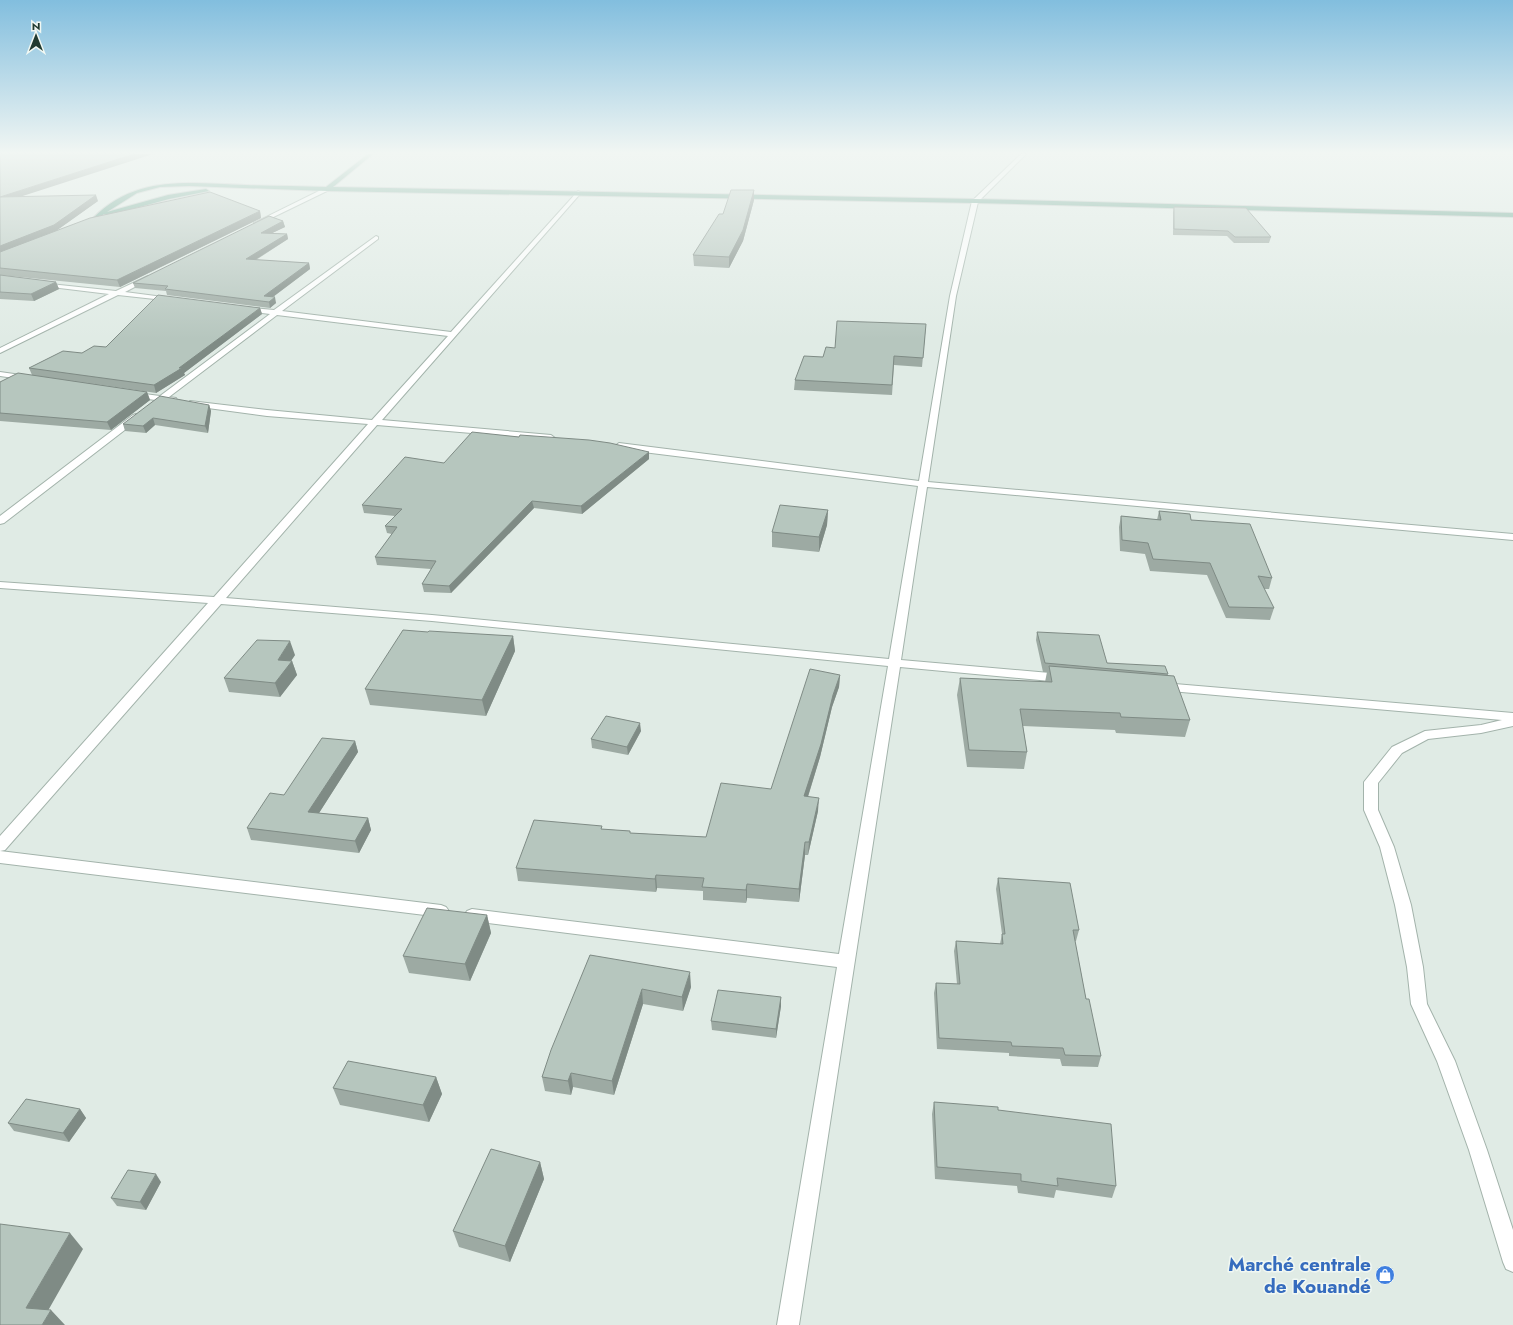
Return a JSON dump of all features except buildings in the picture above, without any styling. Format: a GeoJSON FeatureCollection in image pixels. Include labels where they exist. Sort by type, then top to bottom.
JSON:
{"type":"FeatureCollection","features":[{"type":"Feature","properties":{"kind":"main road"},"geometry":{"type":"LineString","coordinates":[[88,221],[103,216]]}},
{"type":"Feature","properties":{"kind":"street"},"geometry":{"type":"LineString","coordinates":[[250,227],[272,216]]}},
{"type":"Feature","properties":{"kind":"street"},"geometry":{"type":"LineString","coordinates":[[0,846],[559,216]]}},
{"type":"Feature","properties":{"kind":"street"},"geometry":{"type":"LineString","coordinates":[[788,1325],[953,296],[972,216]]}},
{"type":"Feature","properties":{"kind":"street"},"geometry":{"type":"LineString","coordinates":[[0,521],[161,398],[376,238]]}},
{"type":"Feature","properties":{"kind":"street"},"geometry":{"type":"LineString","coordinates":[[0,351],[151,276]]}},
{"type":"Feature","properties":{"kind":"street"},"geometry":{"type":"LineString","coordinates":[[39,283],[180,301]]}},
{"type":"Feature","properties":{"kind":"street"},"geometry":{"type":"LineString","coordinates":[[235,308],[453,334]]}},
{"type":"Feature","properties":{"kind":"street"},"geometry":{"type":"LineString","coordinates":[[0,374],[39,380]]}},
{"type":"Feature","properties":{"kind":"street"},"geometry":{"type":"LineString","coordinates":[[123,392],[267,413],[558,439]]}},
{"type":"Feature","properties":{"kind":"street"},"geometry":{"type":"LineString","coordinates":[[606,445],[923,484],[1513,537]]}},
{"type":"Feature","properties":{"kind":"street"},"geometry":{"type":"LineString","coordinates":[[0,585],[218,600],[441,619],[895,664],[1069,679]]}},
{"type":"Feature","properties":{"kind":"street"},"geometry":{"type":"LineString","coordinates":[[1148,685],[1513,717]]}},
{"type":"Feature","properties":{"kind":"street"},"geometry":{"type":"LineString","coordinates":[[1513,722],[1481,729],[1425,735],[1397,750],[1371,782],[1371,810],[1387,847],[1403,906],[1415,967],[1419,1004],[1446,1061],[1478,1150],[1513,1262]]}},
{"type":"Feature","properties":{"kind":"street"},"geometry":{"type":"LineString","coordinates":[[0,857],[847,962]]}},
{"type":"Feature","properties":{"kind":"place","name":"Marché centrale de Kouandé"},"geometry":{"type":"Point","coordinates":[1385,1275]}}]}
